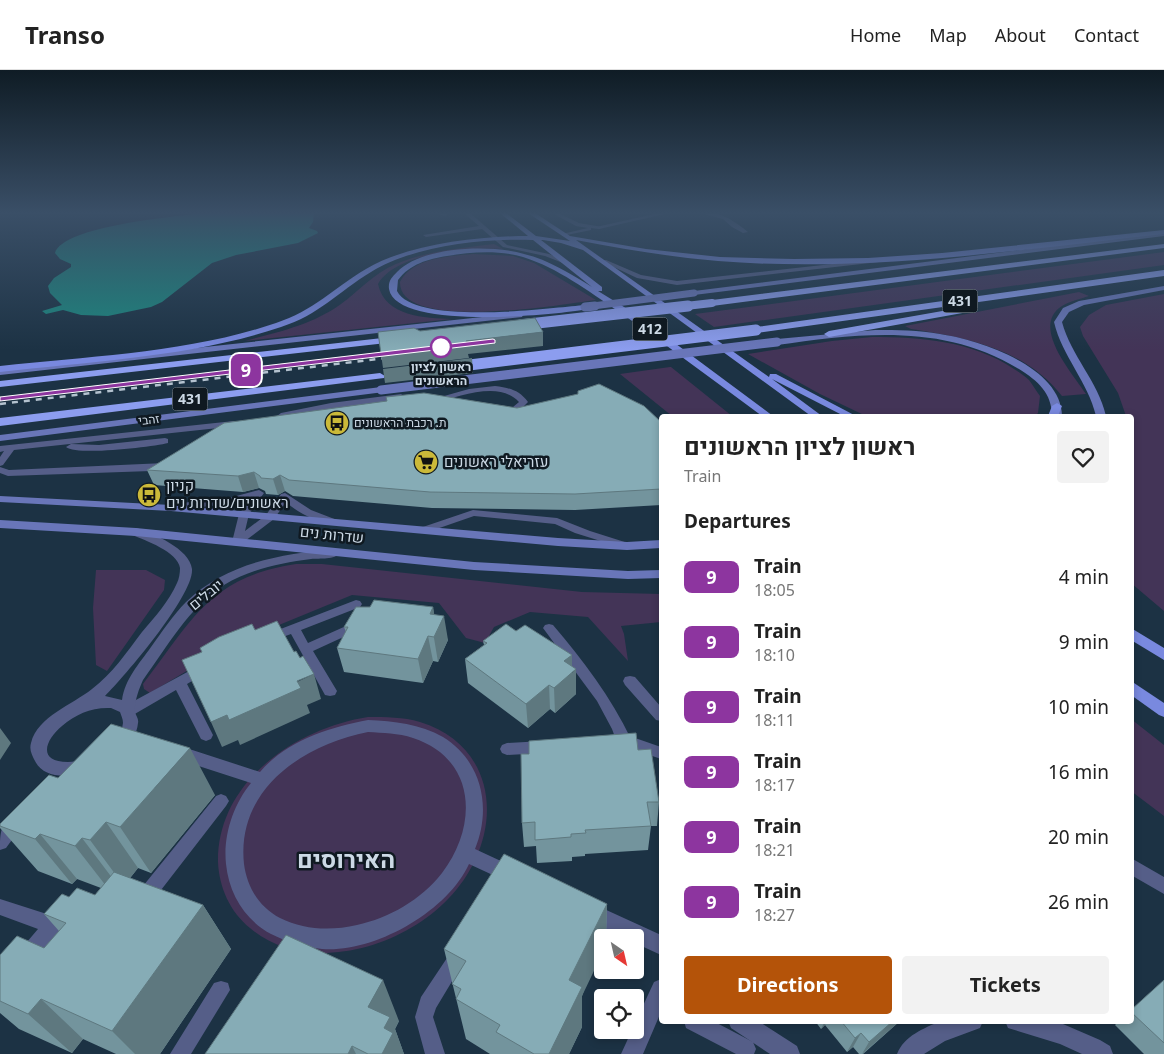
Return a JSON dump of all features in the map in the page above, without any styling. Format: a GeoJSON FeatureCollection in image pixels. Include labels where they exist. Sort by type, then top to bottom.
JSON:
{"type":"FeatureCollection","features":[{"type":"Feature","properties":{"kind":"highway","name":"431"},"geometry":{"type":"LineString","coordinates":[[508,327],[1062,259]]}},
{"type":"Feature","properties":{"kind":"highway","name":"431"},"geometry":{"type":"LineString","coordinates":[[439,369],[756,330],[1164,273]]}},
{"type":"Feature","properties":{"kind":"highway"},"geometry":{"type":"LineString","coordinates":[[829,334],[1151,275]]}},
{"type":"Feature","properties":{"kind":"highway"},"geometry":{"type":"LineString","coordinates":[[0,384],[420,332]]}},
{"type":"Feature","properties":{"kind":"highway","name":"431"},"geometry":{"type":"LineString","coordinates":[[0,422],[385,376]]}},
{"type":"Feature","properties":{"kind":"main road"},"geometry":{"type":"LineString","coordinates":[[0,370],[163,349],[240,336],[300,317],[319,307],[368,271],[394,259]]}},
{"type":"Feature","properties":{"kind":"main road"},"geometry":{"type":"LineString","coordinates":[[429,259],[405,268],[396,276],[393,289],[395,295],[404,303],[420,309],[450,314],[481,315],[585,306],[961,259]]}},
{"type":"Feature","properties":{"kind":"main road"},"geometry":{"type":"LineString","coordinates":[[531,259],[546,265],[640,322]]}},
{"type":"Feature","properties":{"kind":"main road","name":"412"},"geometry":{"type":"LineString","coordinates":[[563,259],[640,322],[764,414]]}},
{"type":"Feature","properties":{"kind":"main road","name":"412"},"geometry":{"type":"LineString","coordinates":[[601,259],[814,414]]}},
{"type":"Feature","properties":{"kind":"main road"},"geometry":{"type":"LineString","coordinates":[[727,259],[822,262],[873,259]]}},
{"type":"Feature","properties":{"kind":"main road"},"geometry":{"type":"LineString","coordinates":[[1101,414],[1099,403],[1093,391],[1064,344],[1058,322],[1066,310],[1082,302],[1164,288]]}},
{"type":"Feature","properties":{"kind":"main road"},"geometry":{"type":"LineString","coordinates":[[0,370],[420,332],[585,306]]}},
{"type":"Feature","properties":{"kind":"main road"},"geometry":{"type":"LineString","coordinates":[[0,438],[829,334],[880,332],[909,332],[936,336],[984,348],[1012,360],[1040,379],[1050,390],[1057,406],[1055,414]]}},
{"type":"Feature","properties":{"kind":"main road"},"geometry":{"type":"LineString","coordinates":[[716,344],[779,380],[847,414]]}},
{"type":"Feature","properties":{"kind":"main road","name":"שדרות נים"},"geometry":{"type":"LineString","coordinates":[[0,499],[170,508],[494,538],[627,546],[659,544]]}},
{"type":"Feature","properties":{"kind":"main road","name":"שדרות נים"},"geometry":{"type":"LineString","coordinates":[[0,524],[136,532],[552,571],[628,575],[659,574]]}},
{"type":"Feature","properties":{"kind":"main road"},"geometry":{"type":"LineString","coordinates":[[1134,635],[1164,655]]}},
{"type":"Feature","properties":{"kind":"main road"},"geometry":{"type":"LineString","coordinates":[[1134,689],[1164,711]]}},
{"type":"Feature","properties":{"kind":"street","name":"יובלים"},"geometry":{"type":"LineString","coordinates":[[73,710],[89,700],[110,682],[175,600],[185,581],[186,567],[179,555],[168,546],[136,532]]}},
{"type":"Feature","properties":{"kind":"street","name":"יובלים"},"geometry":{"type":"LineString","coordinates":[[128,710],[130,694],[138,677],[190,607],[208,591],[229,577],[265,563],[298,556],[338,552]]}},
{"type":"Feature","properties":{"kind":"street"},"geometry":{"type":"LineString","coordinates":[[101,702],[118,703],[128,710],[131,715],[132,725],[127,735],[114,750],[93,763],[78,768],[57,768],[43,762],[39,753],[40,743],[49,728],[73,710],[101,702]]}},
{"type":"Feature","properties":{"kind":"street"},"geometry":{"type":"LineString","coordinates":[[376,726],[400,727],[418,732],[442,744],[453,753],[469,778],[475,808],[472,832],[465,853],[453,873],[440,889],[424,903],[385,926],[364,934],[298,943],[285,931],[262,917],[244,898],[237,883],[233,866],[235,832],[248,801],[263,780],[284,760],[299,750],[333,733],[376,726]]}},
{"type":"Feature","properties":{"kind":"street"},"geometry":{"type":"LineString","coordinates":[[127,735],[145,741]]}},
{"type":"Feature","properties":{"kind":"street"},"geometry":{"type":"LineString","coordinates":[[163,747],[263,780]]}},
{"type":"Feature","properties":{"kind":"street"},"geometry":{"type":"LineString","coordinates":[[46,783],[57,768]]}},
{"type":"Feature","properties":{"kind":"street"},"geometry":{"type":"LineString","coordinates":[[0,842],[29,805]]}},
{"type":"Feature","properties":{"kind":"street"},"geometry":{"type":"LineString","coordinates":[[465,853],[526,882]]}},
{"type":"Feature","properties":{"kind":"street"},"geometry":{"type":"LineString","coordinates":[[571,903],[659,944]]}},
{"type":"Feature","properties":{"kind":"street"},"geometry":{"type":"LineString","coordinates":[[632,1054],[659,998]]}},
{"type":"Feature","properties":{"kind":"street"},"geometry":{"type":"LineString","coordinates":[[743,1024],[789,1054]]}},
{"type":"Feature","properties":{"kind":"street"},"geometry":{"type":"LineString","coordinates":[[908,1054],[914,1047],[942,1030],[963,1024]]}},
{"type":"Feature","properties":{"kind":"street"},"geometry":{"type":"LineString","coordinates":[[1027,1024],[1052,1030],[1094,1048],[1102,1054]]}},
{"type":"Feature","properties":{"kind":"lane"},"geometry":{"type":"LineString","coordinates":[[557,259],[568,263]]}},
{"type":"Feature","properties":{"kind":"lane"},"geometry":{"type":"LineString","coordinates":[[604,261],[639,277],[677,283],[895,259]]}},
{"type":"Feature","properties":{"kind":"lane"},"geometry":{"type":"LineString","coordinates":[[417,395],[474,388],[500,388],[520,395],[524,402],[516,409],[498,412]]}},
{"type":"Feature","properties":{"kind":"lane"},"geometry":{"type":"LineString","coordinates":[[455,404],[427,402],[472,391],[500,388]]}},
{"type":"Feature","properties":{"kind":"lane"},"geometry":{"type":"LineString","coordinates":[[409,400],[289,418],[273,420],[331,406],[409,400]]}},
{"type":"Feature","properties":{"kind":"lane"},"geometry":{"type":"LineString","coordinates":[[0,464],[4,448],[44,440],[174,424]]}},
{"type":"Feature","properties":{"kind":"lane","name":"זהבי"},"geometry":{"type":"LineString","coordinates":[[4,448],[246,426],[226,435]]}},
{"type":"Feature","properties":{"kind":"lane"},"geometry":{"type":"LineString","coordinates":[[24,446],[99,448],[165,441]]}},
{"type":"Feature","properties":{"kind":"lane"},"geometry":{"type":"LineString","coordinates":[[0,470],[8,474],[151,468],[165,466],[173,461]]}},
{"type":"Feature","properties":{"kind":"lane"},"geometry":{"type":"LineString","coordinates":[[170,508],[230,501],[259,493],[244,514],[237,542]]}},
{"type":"Feature","properties":{"kind":"lane"},"geometry":{"type":"LineString","coordinates":[[237,542],[270,516],[285,496],[290,502],[312,515],[340,524]]}},
{"type":"Feature","properties":{"kind":"lane"},"geometry":{"type":"LineString","coordinates":[[420,531],[473,513],[557,521],[627,546]]}},
{"type":"Feature","properties":{"kind":"lane"},"geometry":{"type":"LineString","coordinates":[[489,520],[585,532]]}},
{"type":"Feature","properties":{"kind":"lane"},"geometry":{"type":"LineString","coordinates":[[260,641],[356,604]]}},
{"type":"Feature","properties":{"kind":"lane"},"geometry":{"type":"LineString","coordinates":[[306,649],[339,636],[369,620]]}},
{"type":"Feature","properties":{"kind":"lane"},"geometry":{"type":"LineString","coordinates":[[293,628],[330,691]]}},
{"type":"Feature","properties":{"kind":"lane"},"geometry":{"type":"LineString","coordinates":[[549,628],[583,670],[619,725],[620,743],[659,751]]}},
{"type":"Feature","properties":{"kind":"lane"},"geometry":{"type":"LineString","coordinates":[[128,710],[213,663]]}},
{"type":"Feature","properties":{"kind":"lane"},"geometry":{"type":"LineString","coordinates":[[630,681],[659,714]]}},
{"type":"Feature","properties":{"kind":"lane"},"geometry":{"type":"LineString","coordinates":[[179,682],[206,735]]}},
{"type":"Feature","properties":{"kind":"lane"},"geometry":{"type":"LineString","coordinates":[[507,749],[553,746]]}},
{"type":"Feature","properties":{"kind":"lane"},"geometry":{"type":"LineString","coordinates":[[158,909],[136,904],[221,801]]}},
{"type":"Feature","properties":{"kind":"lane"},"geometry":{"type":"LineString","coordinates":[[1134,868],[1164,886]]}},
{"type":"Feature","properties":{"kind":"lane"},"geometry":{"type":"LineString","coordinates":[[0,907],[54,925]]}},
{"type":"Feature","properties":{"kind":"lane"},"geometry":{"type":"LineString","coordinates":[[18,966],[54,925],[82,917]]}},
{"type":"Feature","properties":{"kind":"lane"},"geometry":{"type":"LineString","coordinates":[[436,1054],[424,1017],[428,1004],[464,947]]}},
{"type":"Feature","properties":{"kind":"lane"},"geometry":{"type":"LineString","coordinates":[[180,1054],[221,990]]}},
{"type":"Feature","properties":{"kind":"lane"},"geometry":{"type":"LineString","coordinates":[[699,1024],[746,1049]]}},
{"type":"Feature","properties":{"kind":"shaded area"},"geometry":{"type":"Polygon","coordinates":[[[60,259],[224,259],[212,263],[162,302],[151,307],[108,316],[81,315],[63,310],[46,314],[42,311],[62,305],[50,293],[48,286],[54,278],[71,267],[71,264],[60,259]]]}},
{"type":"Feature","properties":{"kind":"shaded area"},"geometry":{"type":"Polygon","coordinates":[[[417,259],[400,265],[387,273],[378,284],[382,295],[397,309],[408,314],[452,319],[245,341],[307,323],[341,304],[381,272],[408,260],[417,259]]]}},
{"type":"Feature","properties":{"kind":"shaded area"},"geometry":{"type":"Polygon","coordinates":[[[522,259],[534,263],[596,300],[520,310],[486,312],[453,311],[426,307],[407,298],[400,282],[413,268],[432,260],[522,259]]]}},
{"type":"Feature","properties":{"kind":"shaded area"},"geometry":{"type":"Polygon","coordinates":[[[1112,259],[1164,259],[1164,265],[714,327],[695,314],[1112,259]]]}},
{"type":"Feature","properties":{"kind":"shaded area"},"geometry":{"type":"Polygon","coordinates":[[[1079,292],[1089,296],[1062,306],[1053,315],[1050,325],[1057,350],[1086,394],[1062,396],[1031,367],[994,348],[905,326],[1079,292]]]}},
{"type":"Feature","properties":{"kind":"shaded area"},"geometry":{"type":"Polygon","coordinates":[[[1164,294],[1164,611],[1134,586],[1134,414],[1125,414],[1118,393],[1083,336],[1080,327],[1089,315],[1106,305],[1164,294]]]}},
{"type":"Feature","properties":{"kind":"shaded area"},"geometry":{"type":"Polygon","coordinates":[[[872,337],[909,338],[946,343],[981,352],[1020,373],[1030,382],[1040,396],[1038,413],[862,414],[820,394],[748,354],[872,337]]]}},
{"type":"Feature","properties":{"kind":"shaded area"},"geometry":{"type":"Polygon","coordinates":[[[671,367],[730,414],[670,414],[620,374],[671,367]]]}},
{"type":"Feature","properties":{"kind":"shaded area"},"geometry":{"type":"Polygon","coordinates":[[[296,564],[322,564],[582,592],[659,594],[659,622],[621,626],[628,661],[588,617],[530,612],[494,627],[485,643],[466,638],[439,603],[352,595],[230,645],[150,693],[144,689],[143,684],[175,640],[206,605],[223,591],[243,579],[267,570],[296,564]]]}},
{"type":"Feature","properties":{"kind":"shaded area"},"geometry":{"type":"Polygon","coordinates":[[[96,570],[146,570],[165,580],[164,590],[107,671],[96,665],[93,608],[96,570]]]}},
{"type":"Feature","properties":{"kind":"shaded area"},"geometry":{"type":"Polygon","coordinates":[[[368,717],[401,718],[420,722],[442,731],[459,744],[472,759],[481,777],[486,796],[487,817],[483,838],[475,860],[463,880],[448,899],[431,915],[389,939],[366,947],[342,952],[319,953],[291,949],[274,943],[257,934],[243,922],[231,907],[223,890],[218,862],[221,833],[231,807],[246,783],[266,763],[289,746],[314,733],[341,723],[368,717]]]}},
{"type":"Feature","properties":{"kind":"shaded area"},"geometry":{"type":"Polygon","coordinates":[[[1134,721],[1164,745],[1164,816],[1134,793],[1134,721]]]}},
{"type":"Feature","properties":{"kind":"building"},"geometry":{"type":"Polygon","coordinates":[[[535,318],[543,332],[466,341],[467,344],[381,354],[378,332],[414,328],[420,331],[535,318]]]}},
{"type":"Feature","properties":{"kind":"building","name":"עזריאלי ראשונים"},"geometry":{"type":"Polygon","coordinates":[[[599,384],[644,406],[659,420],[659,489],[575,494],[430,492],[289,480],[280,475],[273,479],[261,478],[254,472],[238,476],[147,470],[224,423],[387,401],[386,397],[424,393],[517,408],[578,394],[578,391],[599,384]]]}},
{"type":"Feature","properties":{"kind":"building"},"geometry":{"type":"Polygon","coordinates":[[[374,600],[433,607],[430,614],[444,616],[434,637],[428,636],[418,659],[337,648],[348,627],[344,627],[356,607],[370,607],[374,600]]]}},
{"type":"Feature","properties":{"kind":"building"},"geometry":{"type":"Polygon","coordinates":[[[277,621],[294,652],[296,651],[300,658],[303,656],[314,674],[297,681],[301,688],[229,720],[227,715],[211,722],[182,660],[202,652],[200,648],[219,637],[252,624],[255,630],[277,621]]]}},
{"type":"Feature","properties":{"kind":"building"},"geometry":{"type":"Polygon","coordinates":[[[506,624],[516,631],[525,625],[572,655],[564,661],[576,669],[554,688],[549,685],[526,704],[465,659],[487,643],[483,641],[506,624]]]}},
{"type":"Feature","properties":{"kind":"building"},"geometry":{"type":"Polygon","coordinates":[[[111,724],[190,748],[120,827],[106,822],[90,840],[82,838],[75,846],[40,834],[35,839],[0,826],[49,775],[58,778],[111,724]]]}},
{"type":"Feature","properties":{"kind":"building"},"geometry":{"type":"Polygon","coordinates":[[[636,733],[638,750],[651,749],[659,802],[647,802],[651,826],[585,830],[586,833],[571,834],[571,837],[535,840],[535,822],[522,823],[521,754],[529,754],[529,741],[636,733]]]}},
{"type":"Feature","properties":{"kind":"building"},"geometry":{"type":"Polygon","coordinates":[[[504,854],[607,904],[569,980],[582,987],[549,1054],[534,1054],[496,1032],[500,1025],[456,999],[461,989],[452,984],[466,961],[444,949],[504,854]]]}},
{"type":"Feature","properties":{"kind":"building"},"geometry":{"type":"Polygon","coordinates":[[[114,872],[203,905],[112,1031],[41,999],[28,1014],[0,1001],[0,955],[17,936],[44,948],[66,923],[44,914],[62,894],[69,897],[77,888],[95,895],[114,872]]]}},
{"type":"Feature","properties":{"kind":"building"},"geometry":{"type":"Polygon","coordinates":[[[286,935],[383,980],[368,1007],[390,1017],[384,1028],[393,1033],[382,1054],[368,1054],[352,1046],[348,1054],[205,1054],[286,935]]]}},
{"type":"Feature","properties":{"kind":"building"},"geometry":{"type":"Polygon","coordinates":[[[1164,980],[1164,1043],[1134,1015],[1134,1007],[1164,980]]]}},
{"type":"Feature","properties":{"kind":"building"},"geometry":{"type":"Polygon","coordinates":[[[843,1024],[890,1024],[869,1042],[861,1033],[855,1038],[843,1024]]]}},
{"type":"Feature","properties":{"kind":"railway"},"geometry":{"type":"LineString","coordinates":[[0,404],[395,357]]}},
{"type":"Feature","properties":{"kind":"train","name":"9"},"geometry":{"type":"LineString","coordinates":[[0,399],[493,341]]}},
{"type":"Feature","properties":{"kind":"place","name":"ראשון לציון הראשונים"},"geometry":{"type":"Point","coordinates":[441,347]}},
{"type":"Feature","properties":{"kind":"place","name":"ת. רכבת הראשונים"},"geometry":{"type":"Point","coordinates":[337,423]}},
{"type":"Feature","properties":{"kind":"place","name":"עזריאלי ראשונים"},"geometry":{"type":"Point","coordinates":[426,462]}},
{"type":"Feature","properties":{"kind":"place","name":"קניון ראשונים/שדרות נים"},"geometry":{"type":"Point","coordinates":[149,495]}},
{"type":"Feature","properties":{"kind":"district","name":"האירוסים"},"geometry":{"type":"Point","coordinates":[346,860]}}]}
